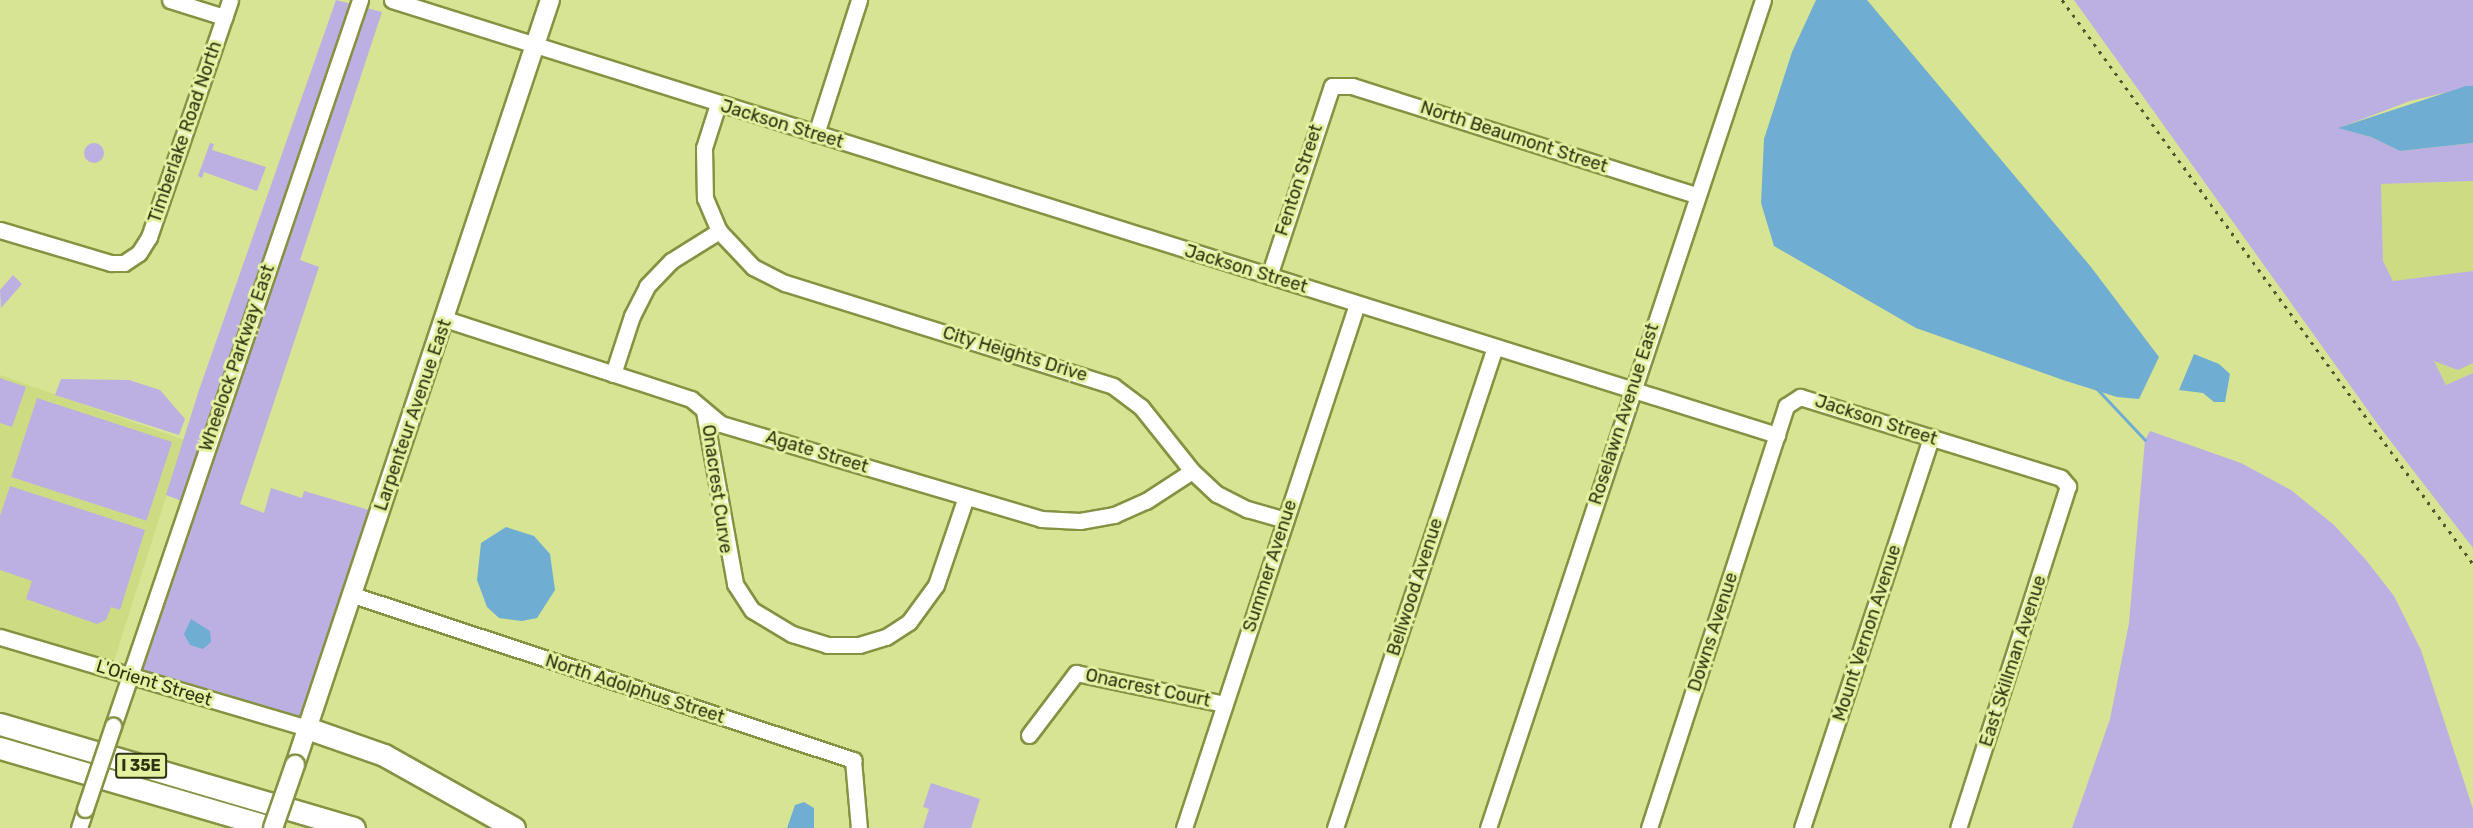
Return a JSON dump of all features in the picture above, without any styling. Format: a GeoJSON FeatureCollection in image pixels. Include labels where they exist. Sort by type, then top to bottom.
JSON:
{"type":"FeatureCollection","features":[{"type":"Feature","properties":{"kind":"highway","name":"I 35E"},"geometry":{"type":"LineString","coordinates":[[0,724],[354,828]]}},
{"type":"Feature","properties":{"kind":"highway"},"geometry":{"type":"LineString","coordinates":[[308,728],[384,754],[514,828]]}},
{"type":"Feature","properties":{"kind":"highway","name":"I 35E"},"geometry":{"type":"LineString","coordinates":[[0,748],[273,828]]}},
{"type":"Feature","properties":{"kind":"main road","name":"Larpenteur Avenue East"},"geometry":{"type":"LineString","coordinates":[[273,828],[446,319],[550,0]]}},
{"type":"Feature","properties":{"kind":"street"},"geometry":{"type":"LineString","coordinates":[[170,0],[224,17]]}},
{"type":"Feature","properties":{"kind":"street","name":"Timberlake Road North"},"geometry":{"type":"LineString","coordinates":[[0,230],[107,262],[131,259],[149,237],[230,0]]}},
{"type":"Feature","properties":{"kind":"street","name":"Wheelock Parkway East"},"geometry":{"type":"LineString","coordinates":[[79,828],[360,0]]}},
{"type":"Feature","properties":{"kind":"street","name":"Jackson Street"},"geometry":{"type":"LineString","coordinates":[[392,0],[1777,435],[1787,403],[1800,397],[2061,478],[2068,486],[2067,493]]}},
{"type":"Feature","properties":{"kind":"street"},"geometry":{"type":"LineString","coordinates":[[816,134],[860,0]]}},
{"type":"Feature","properties":{"kind":"street","name":"Roselawn Avenue East"},"geometry":{"type":"LineString","coordinates":[[1488,828],[1696,195],[1763,0]]}},
{"type":"Feature","properties":{"kind":"street","name":"North Beaumont Street"},"geometry":{"type":"LineString","coordinates":[[1332,86],[1352,86],[1696,195]]}},
{"type":"Feature","properties":{"kind":"street","name":"Fenton Street"},"geometry":{"type":"LineString","coordinates":[[1269,276],[1332,86]]}},
{"type":"Feature","properties":{"kind":"street"},"geometry":{"type":"LineString","coordinates":[[613,374],[632,316],[647,286],[671,261],[719,231],[705,198],[702,165],[718,104]]}},
{"type":"Feature","properties":{"kind":"street","name":"City Heights Drive"},"geometry":{"type":"LineString","coordinates":[[719,231],[753,267],[785,283],[1113,386],[1141,407],[1192,471],[1232,503],[1285,520]]}},
{"type":"Feature","properties":{"kind":"street","name":"Summer Avenue"},"geometry":{"type":"LineString","coordinates":[[1184,828],[1357,304]]}},
{"type":"Feature","properties":{"kind":"street","name":"Agate Street"},"geometry":{"type":"LineString","coordinates":[[446,319],[691,399],[721,424],[1041,519],[1080,521],[1131,509],[1192,471]]}},
{"type":"Feature","properties":{"kind":"street","name":"Bellwood Avenue"},"geometry":{"type":"LineString","coordinates":[[1335,828],[1495,347]]}},
{"type":"Feature","properties":{"kind":"street","name":"Onacrest Curve"},"geometry":{"type":"LineString","coordinates":[[704,411],[735,584],[752,610],[792,634],[827,645],[859,645],[886,637],[909,622],[936,585],[966,497]]}},
{"type":"Feature","properties":{"kind":"street","name":"Downs Avenue"},"geometry":{"type":"LineString","coordinates":[[1649,828],[1777,435]]}},
{"type":"Feature","properties":{"kind":"street","name":"Mount Vernon Avenue"},"geometry":{"type":"LineString","coordinates":[[1803,828],[1931,437]]}},
{"type":"Feature","properties":{"kind":"street","name":"East Skillman Avenue"},"geometry":{"type":"LineString","coordinates":[[1958,828],[2067,493]]}},
{"type":"Feature","properties":{"kind":"street","name":"North Adolphus Street"},"geometry":{"type":"LineString","coordinates":[[353,595],[853,760],[859,828]]}},
{"type":"Feature","properties":{"kind":"street","name":"L'Orient Street"},"geometry":{"type":"LineString","coordinates":[[0,637],[308,728]]}},
{"type":"Feature","properties":{"kind":"street","name":"Onacrest Court"},"geometry":{"type":"LineString","coordinates":[[1029,735],[1076,673],[1225,704]]}},
{"type":"Feature","properties":{"kind":"shaded area"},"geometry":{"type":"Polygon","coordinates":[[[336,0],[382,12],[300,260],[319,267],[240,504],[264,513],[271,488],[302,498],[304,491],[369,510],[359,540],[370,544],[307,728],[130,675],[187,503],[166,495],[199,390],[336,0]]]}},
{"type":"Feature","properties":{"kind":"shaded area"},"geometry":{"type":"Polygon","coordinates":[[[2074,0],[2473,0],[2473,86],[2410,101],[2339,128],[2371,137],[2400,151],[2473,143],[2473,181],[2381,184],[2383,261],[2393,281],[2473,271],[2473,363],[2458,370],[2434,361],[2446,385],[2473,373],[2473,548],[2382,430],[2074,0]]]}},
{"type":"Feature","properties":{"kind":"shaded area"},"geometry":{"type":"Polygon","coordinates":[[[94,143],[101,146],[104,153],[101,160],[94,163],[87,160],[84,153],[87,146],[94,143]]]}},
{"type":"Feature","properties":{"kind":"shaded area"},"geometry":{"type":"Polygon","coordinates":[[[210,143],[214,144],[212,150],[266,167],[257,191],[204,172],[202,178],[198,176],[210,143]]]}},
{"type":"Feature","properties":{"kind":"shaded area"},"geometry":{"type":"Polygon","coordinates":[[[2473,181],[2473,373],[2446,385],[2383,261],[2381,184],[2473,181]]]}},
{"type":"Feature","properties":{"kind":"shaded area"},"geometry":{"type":"Polygon","coordinates":[[[13,275],[22,284],[1,308],[0,290],[13,275]]]}},
{"type":"Feature","properties":{"kind":"shaded area"},"geometry":{"type":"Polygon","coordinates":[[[0,375],[184,440],[114,661],[0,628],[0,375]]]}},
{"type":"Feature","properties":{"kind":"shaded area"},"geometry":{"type":"Polygon","coordinates":[[[0,378],[26,387],[12,427],[0,423],[0,378]]]}},
{"type":"Feature","properties":{"kind":"shaded area"},"geometry":{"type":"Polygon","coordinates":[[[61,379],[129,380],[160,390],[185,419],[179,435],[55,395],[61,379]]]}},
{"type":"Feature","properties":{"kind":"shaded area"},"geometry":{"type":"Polygon","coordinates":[[[37,398],[172,442],[146,521],[11,477],[37,398]]]}},
{"type":"Feature","properties":{"kind":"shaded area"},"geometry":{"type":"Polygon","coordinates":[[[2150,431],[2241,463],[2291,490],[2334,525],[2366,560],[2394,596],[2421,650],[2473,809],[2473,828],[2072,828],[2110,719],[2129,623],[2145,440],[2150,431]]]}},
{"type":"Feature","properties":{"kind":"shaded area"},"geometry":{"type":"Polygon","coordinates":[[[10,486],[145,530],[120,610],[111,607],[106,620],[97,624],[26,599],[32,581],[0,570],[0,516],[10,486]]]}},
{"type":"Feature","properties":{"kind":"shaded area"},"geometry":{"type":"Polygon","coordinates":[[[931,783],[980,799],[971,828],[923,828],[929,809],[923,807],[931,783]]]}},
{"type":"Feature","properties":{"kind":"water"},"geometry":{"type":"Polygon","coordinates":[[[1816,0],[1867,0],[2091,267],[2159,357],[2139,399],[2117,397],[2063,380],[1916,328],[1774,246],[1761,203],[1764,139],[1792,52],[1816,0]]]}},
{"type":"Feature","properties":{"kind":"water"},"geometry":{"type":"Polygon","coordinates":[[[2466,86],[2473,86],[2473,143],[2400,151],[2371,137],[2338,128],[2466,86]]]}},
{"type":"Feature","properties":{"kind":"water"},"geometry":{"type":"Polygon","coordinates":[[[2194,354],[2219,364],[2230,374],[2225,402],[2214,402],[2203,393],[2179,390],[2194,354]]]}},
{"type":"Feature","properties":{"kind":"water"},"geometry":{"type":"Polygon","coordinates":[[[506,527],[534,536],[550,554],[555,590],[537,618],[522,621],[499,618],[487,607],[477,580],[481,543],[506,527]]]}},
{"type":"Feature","properties":{"kind":"water"},"geometry":{"type":"Polygon","coordinates":[[[191,619],[210,631],[211,642],[203,649],[190,645],[184,634],[191,619]]]}},
{"type":"Feature","properties":{"kind":"water"},"geometry":{"type":"Polygon","coordinates":[[[804,802],[814,808],[814,828],[787,828],[795,805],[804,802]]]}},
{"type":"Feature","properties":{"kind":"waterway"},"geometry":{"type":"LineString","coordinates":[[2097,389],[2145,440]]}},
{"type":"Feature","properties":{"kind":"railway"},"geometry":{"type":"LineString","coordinates":[[2062,0],[2473,564]]}}]}
